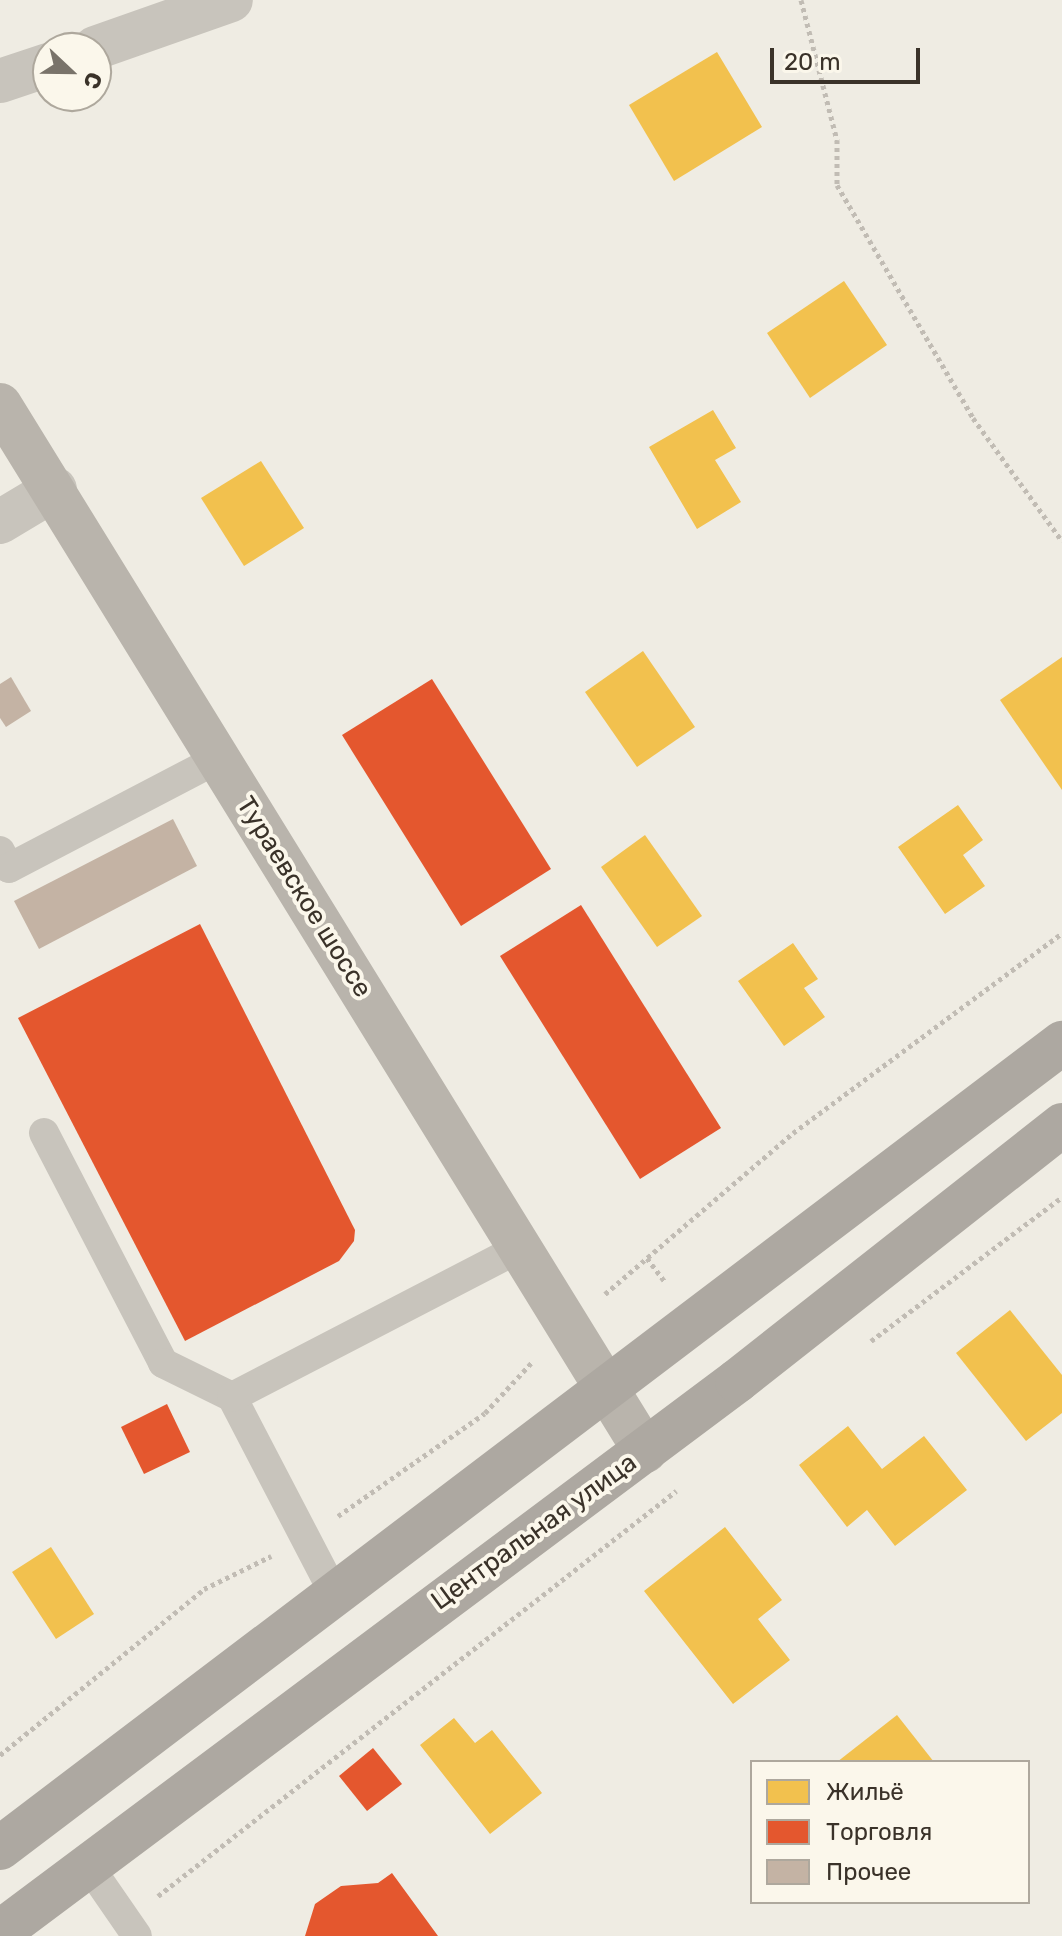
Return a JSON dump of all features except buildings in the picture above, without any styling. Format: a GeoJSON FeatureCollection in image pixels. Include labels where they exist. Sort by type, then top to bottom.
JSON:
{"type":"FeatureCollection","features":[{"type":"Feature","properties":{"kind":"main road","name":"Тураевское шоссе"},"geometry":{"type":"LineString","coordinates":[[0,405],[55,489],[645,1451]]}},
{"type":"Feature","properties":{"kind":"main road"},"geometry":{"type":"LineString","coordinates":[[0,1848],[1062,1043]]}},
{"type":"Feature","properties":{"kind":"main road","name":"Центральная улица"},"geometry":{"type":"LineString","coordinates":[[0,1932],[645,1451],[1062,1125]]}},
{"type":"Feature","properties":{"kind":"street"},"geometry":{"type":"LineString","coordinates":[[112,42],[231,0]]}},
{"type":"Feature","properties":{"kind":"street"},"geometry":{"type":"LineString","coordinates":[[0,81],[32,70]]}},
{"type":"Feature","properties":{"kind":"street"},"geometry":{"type":"LineString","coordinates":[[0,522],[55,489]]}},
{"type":"Feature","properties":{"kind":"lane"},"geometry":{"type":"LineString","coordinates":[[0,851],[9,868],[219,758]]}},
{"type":"Feature","properties":{"kind":"lane"},"geometry":{"type":"LineString","coordinates":[[44,1133],[163,1363],[232,1397],[335,1595]]}},
{"type":"Feature","properties":{"kind":"lane"},"geometry":{"type":"LineString","coordinates":[[232,1397],[519,1248]]}},
{"type":"Feature","properties":{"kind":"lane"},"geometry":{"type":"LineString","coordinates":[[88,1865],[131,1928]]}},
{"type":"Feature","properties":{"kind":"path"},"geometry":{"type":"LineString","coordinates":[[801,0],[837,140],[837,185],[973,418],[1062,541]]}},
{"type":"Feature","properties":{"kind":"path"},"geometry":{"type":"LineString","coordinates":[[865,1346],[1062,1197]]}},
{"type":"Feature","properties":{"kind":"path"},"geometry":{"type":"LineString","coordinates":[[647,1258],[672,1292]]}},
{"type":"Feature","properties":{"kind":"path"},"geometry":{"type":"LineString","coordinates":[[131,1928],[679,1490]]}}]}
